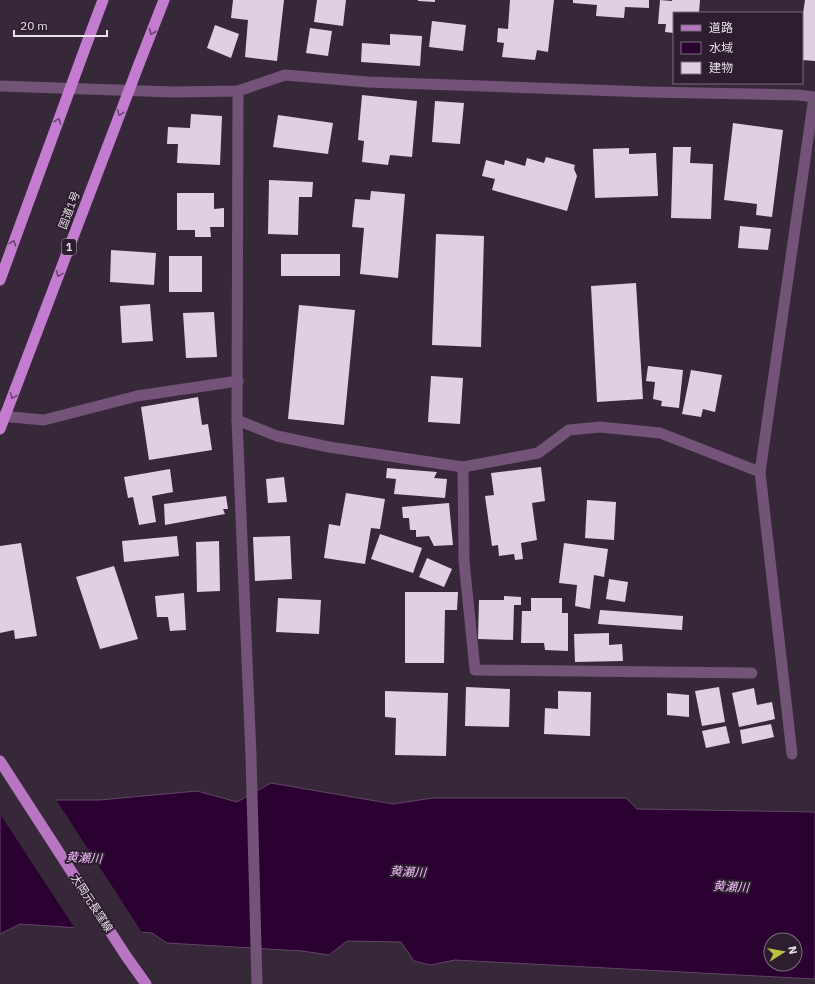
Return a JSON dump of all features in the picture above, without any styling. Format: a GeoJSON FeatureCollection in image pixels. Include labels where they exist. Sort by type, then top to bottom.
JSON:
{"type":"FeatureCollection","features":[{"type":"Feature","properties":{"kind":"highway"},"geometry":{"type":"LineString","coordinates":[[0,280],[103,0]]}},
{"type":"Feature","properties":{"kind":"highway","name":"国道1号"},"geometry":{"type":"LineString","coordinates":[[0,429],[163,3]]}},
{"type":"Feature","properties":{"kind":"main road","name":"大岡元長窪線"},"geometry":{"type":"LineString","coordinates":[[0,761],[126,956],[146,984]]}},
{"type":"Feature","properties":{"kind":"street"},"geometry":{"type":"LineString","coordinates":[[0,86],[174,92],[238,91],[286,75],[368,82],[648,92],[798,95],[814,97],[760,472],[792,754]]}},
{"type":"Feature","properties":{"kind":"street"},"geometry":{"type":"LineString","coordinates":[[238,91],[237,420],[251,756],[256,979]]}},
{"type":"Feature","properties":{"kind":"street"},"geometry":{"type":"LineString","coordinates":[[0,416],[44,420],[137,396],[238,380]]}},
{"type":"Feature","properties":{"kind":"street"},"geometry":{"type":"LineString","coordinates":[[237,420],[277,436],[329,447],[463,467],[538,453],[569,430],[600,427],[660,433],[760,472]]}},
{"type":"Feature","properties":{"kind":"street"},"geometry":{"type":"LineString","coordinates":[[463,467],[464,561],[475,670],[752,673]]}},
{"type":"Feature","properties":{"kind":"water","name":"黄瀬川"},"geometry":{"type":"Polygon","coordinates":[[[271,783],[393,804],[433,798],[626,798],[637,809],[815,812],[815,979],[455,960],[430,965],[414,961],[401,942],[347,941],[329,955],[302,951],[167,943],[152,933],[20,924],[0,934],[0,800],[100,800],[197,791],[237,802],[271,783]]]}},
{"type":"Feature","properties":{"kind":"pier"},"geometry":{"type":"Polygon","coordinates":[[[0,798],[55,798],[143,934],[76,930],[0,814],[0,798]]]}},
{"type":"Feature","properties":{"kind":"building"},"geometry":{"type":"Polygon","coordinates":[[[233,0],[284,0],[277,61],[245,57],[248,20],[231,18],[233,0]]]}},
{"type":"Feature","properties":{"kind":"building"},"geometry":{"type":"Polygon","coordinates":[[[317,0],[346,0],[343,26],[314,22],[317,0]]]}},
{"type":"Feature","properties":{"kind":"building"},"geometry":{"type":"Polygon","coordinates":[[[435,0],[435,2],[418,1],[435,0]]]}},
{"type":"Feature","properties":{"kind":"building"},"geometry":{"type":"Polygon","coordinates":[[[510,0],[554,0],[548,52],[537,50],[535,60],[502,57],[504,43],[497,42],[498,28],[508,29],[510,0]]]}},
{"type":"Feature","properties":{"kind":"building"},"geometry":{"type":"Polygon","coordinates":[[[573,0],[649,0],[649,8],[625,7],[624,18],[596,16],[597,5],[573,3],[573,0]]]}},
{"type":"Feature","properties":{"kind":"building"},"geometry":{"type":"Polygon","coordinates":[[[660,0],[700,0],[699,12],[673,12],[673,33],[665,32],[666,24],[658,24],[660,0]]]}},
{"type":"Feature","properties":{"kind":"building"},"geometry":{"type":"Polygon","coordinates":[[[805,0],[815,0],[815,61],[803,60],[803,13],[805,0]]]}},
{"type":"Feature","properties":{"kind":"building"},"geometry":{"type":"Polygon","coordinates":[[[432,21],[466,25],[463,51],[429,47],[432,21]]]}},
{"type":"Feature","properties":{"kind":"building"},"geometry":{"type":"Polygon","coordinates":[[[215,25],[239,34],[231,58],[207,48],[215,25]]]}},
{"type":"Feature","properties":{"kind":"building"},"geometry":{"type":"Polygon","coordinates":[[[310,28],[332,31],[328,56],[306,53],[310,28]]]}},
{"type":"Feature","properties":{"kind":"building"},"geometry":{"type":"Polygon","coordinates":[[[390,34],[422,36],[420,66],[361,62],[362,43],[390,45],[390,34]]]}},
{"type":"Feature","properties":{"kind":"building"},"geometry":{"type":"Polygon","coordinates":[[[362,95],[417,101],[412,157],[390,155],[388,165],[362,162],[364,141],[358,140],[362,95]]]}},
{"type":"Feature","properties":{"kind":"building"},"geometry":{"type":"Polygon","coordinates":[[[435,101],[464,103],[460,144],[432,142],[435,101]]]}},
{"type":"Feature","properties":{"kind":"building"},"geometry":{"type":"Polygon","coordinates":[[[191,114],[222,116],[220,165],[177,163],[178,144],[167,144],[168,127],[190,128],[191,114]]]}},
{"type":"Feature","properties":{"kind":"building"},"geometry":{"type":"Polygon","coordinates":[[[278,115],[333,123],[328,154],[273,147],[278,115]]]}},
{"type":"Feature","properties":{"kind":"building"},"geometry":{"type":"Polygon","coordinates":[[[733,123],[783,130],[772,217],[756,215],[757,204],[724,200],[733,123]]]}},
{"type":"Feature","properties":{"kind":"building"},"geometry":{"type":"Polygon","coordinates":[[[673,147],[691,147],[690,163],[713,164],[711,219],[671,218],[673,147]]]}},
{"type":"Feature","properties":{"kind":"building"},"geometry":{"type":"Polygon","coordinates":[[[629,148],[629,154],[656,153],[658,196],[595,198],[593,149],[629,148]]]}},
{"type":"Feature","properties":{"kind":"building"},"geometry":{"type":"Polygon","coordinates":[[[546,157],[575,165],[574,169],[577,176],[567,211],[492,190],[495,179],[482,176],[486,160],[504,165],[505,160],[525,166],[527,158],[544,163],[546,157]]]}},
{"type":"Feature","properties":{"kind":"building"},"geometry":{"type":"Polygon","coordinates":[[[269,180],[313,182],[312,197],[299,197],[298,235],[268,234],[269,180]]]}},
{"type":"Feature","properties":{"kind":"building"},"geometry":{"type":"Polygon","coordinates":[[[371,191],[405,194],[398,278],[360,274],[364,228],[352,227],[355,199],[370,200],[371,191]]]}},
{"type":"Feature","properties":{"kind":"building"},"geometry":{"type":"Polygon","coordinates":[[[177,193],[214,193],[214,209],[224,208],[224,227],[210,227],[211,237],[195,237],[195,230],[177,230],[177,193]]]}},
{"type":"Feature","properties":{"kind":"building"},"geometry":{"type":"Polygon","coordinates":[[[740,226],[771,229],[768,250],[738,248],[740,226]]]}},
{"type":"Feature","properties":{"kind":"building"},"geometry":{"type":"Polygon","coordinates":[[[436,234],[484,236],[481,347],[432,345],[436,234]]]}},
{"type":"Feature","properties":{"kind":"building"},"geometry":{"type":"Polygon","coordinates":[[[111,250],[156,253],[154,285],[110,282],[111,250]]]}},
{"type":"Feature","properties":{"kind":"building"},"geometry":{"type":"Polygon","coordinates":[[[281,254],[340,254],[340,276],[281,276],[281,254]]]}},
{"type":"Feature","properties":{"kind":"building"},"geometry":{"type":"Polygon","coordinates":[[[169,256],[202,256],[202,292],[169,292],[169,256]]]}},
{"type":"Feature","properties":{"kind":"building"},"geometry":{"type":"Polygon","coordinates":[[[636,283],[643,399],[597,402],[591,286],[636,283]]]}},
{"type":"Feature","properties":{"kind":"building"},"geometry":{"type":"Polygon","coordinates":[[[150,304],[153,341],[122,343],[120,306],[150,304]]]}},
{"type":"Feature","properties":{"kind":"building"},"geometry":{"type":"Polygon","coordinates":[[[299,305],[355,310],[344,425],[288,419],[299,305]]]}},
{"type":"Feature","properties":{"kind":"building"},"geometry":{"type":"Polygon","coordinates":[[[214,312],[217,357],[186,358],[183,313],[214,312]]]}},
{"type":"Feature","properties":{"kind":"building"},"geometry":{"type":"Polygon","coordinates":[[[648,366],[683,370],[679,408],[661,406],[662,401],[653,399],[655,382],[646,381],[648,366]]]}},
{"type":"Feature","properties":{"kind":"building"},"geometry":{"type":"Polygon","coordinates":[[[691,370],[722,375],[715,412],[703,409],[701,417],[682,414],[691,370]]]}},
{"type":"Feature","properties":{"kind":"building"},"geometry":{"type":"Polygon","coordinates":[[[431,376],[463,378],[460,424],[428,422],[431,376]]]}},
{"type":"Feature","properties":{"kind":"building"},"geometry":{"type":"Polygon","coordinates":[[[198,397],[202,425],[208,424],[212,450],[149,460],[141,407],[198,397]]]}},
{"type":"Feature","properties":{"kind":"building"},"geometry":{"type":"Polygon","coordinates":[[[541,467],[545,501],[532,503],[537,540],[521,543],[523,559],[515,560],[514,554],[499,556],[498,545],[492,546],[485,496],[494,495],[491,473],[541,467]]]}},
{"type":"Feature","properties":{"kind":"building"},"geometry":{"type":"Polygon","coordinates":[[[387,468],[437,472],[434,478],[447,479],[445,498],[394,494],[396,479],[386,478],[387,468]]]}},
{"type":"Feature","properties":{"kind":"building"},"geometry":{"type":"Polygon","coordinates":[[[170,469],[173,492],[152,496],[156,522],[139,525],[133,497],[128,498],[124,477],[170,469]]]}},
{"type":"Feature","properties":{"kind":"building"},"geometry":{"type":"Polygon","coordinates":[[[284,477],[287,502],[268,503],[266,479],[284,477]]]}},
{"type":"Feature","properties":{"kind":"building"},"geometry":{"type":"Polygon","coordinates":[[[346,493],[385,499],[380,529],[371,528],[365,564],[324,558],[329,524],[340,526],[346,493]]]}},
{"type":"Feature","properties":{"kind":"building"},"geometry":{"type":"Polygon","coordinates":[[[226,496],[228,509],[223,509],[225,514],[165,525],[164,504],[226,496]]]}},
{"type":"Feature","properties":{"kind":"building"},"geometry":{"type":"Polygon","coordinates":[[[587,500],[616,502],[614,540],[585,538],[587,500]]]}},
{"type":"Feature","properties":{"kind":"building"},"geometry":{"type":"Polygon","coordinates":[[[449,503],[453,545],[434,546],[429,536],[416,537],[416,530],[410,530],[409,518],[403,518],[402,507],[449,503]]]}},
{"type":"Feature","properties":{"kind":"building"},"geometry":{"type":"Polygon","coordinates":[[[380,534],[422,548],[413,573],[371,559],[380,534]]]}},
{"type":"Feature","properties":{"kind":"building"},"geometry":{"type":"Polygon","coordinates":[[[177,536],[179,556],[124,562],[122,541],[177,536]]]}},
{"type":"Feature","properties":{"kind":"building"},"geometry":{"type":"Polygon","coordinates":[[[290,536],[292,579],[255,581],[253,537],[290,536]]]}},
{"type":"Feature","properties":{"kind":"building"},"geometry":{"type":"Polygon","coordinates":[[[219,541],[220,591],[197,592],[196,542],[219,541]]]}},
{"type":"Feature","properties":{"kind":"building"},"geometry":{"type":"Polygon","coordinates":[[[21,543],[37,636],[15,639],[14,630],[0,633],[0,546],[21,543]]]}},
{"type":"Feature","properties":{"kind":"building"},"geometry":{"type":"Polygon","coordinates":[[[564,543],[608,549],[604,577],[594,575],[590,609],[575,606],[577,585],[559,583],[564,543]]]}},
{"type":"Feature","properties":{"kind":"building"},"geometry":{"type":"Polygon","coordinates":[[[427,558],[452,569],[444,587],[419,577],[427,558]]]}},
{"type":"Feature","properties":{"kind":"building"},"geometry":{"type":"Polygon","coordinates":[[[114,566],[138,639],[100,649],[76,577],[114,566]]]}},
{"type":"Feature","properties":{"kind":"building"},"geometry":{"type":"Polygon","coordinates":[[[609,579],[628,582],[625,602],[606,599],[609,579]]]}},
{"type":"Feature","properties":{"kind":"building"},"geometry":{"type":"Polygon","coordinates":[[[405,592],[458,592],[457,610],[445,610],[444,663],[405,663],[405,592]]]}},
{"type":"Feature","properties":{"kind":"building"},"geometry":{"type":"Polygon","coordinates":[[[184,593],[186,630],[170,631],[168,617],[157,617],[155,596],[184,593]]]}},
{"type":"Feature","properties":{"kind":"building"},"geometry":{"type":"Polygon","coordinates":[[[504,596],[521,597],[521,605],[514,605],[513,640],[478,639],[479,600],[504,600],[504,596]]]}},
{"type":"Feature","properties":{"kind":"building"},"geometry":{"type":"Polygon","coordinates":[[[278,598],[321,600],[319,634],[276,632],[278,598]]]}},
{"type":"Feature","properties":{"kind":"building"},"geometry":{"type":"Polygon","coordinates":[[[531,598],[562,598],[562,613],[568,613],[568,651],[545,650],[544,643],[521,643],[522,611],[531,611],[531,598]]]}},
{"type":"Feature","properties":{"kind":"building"},"geometry":{"type":"Polygon","coordinates":[[[600,610],[683,616],[682,630],[598,624],[600,610]]]}},
{"type":"Feature","properties":{"kind":"building"},"geometry":{"type":"Polygon","coordinates":[[[609,633],[609,645],[622,644],[623,661],[575,662],[574,634],[609,633]]]}},
{"type":"Feature","properties":{"kind":"building"},"geometry":{"type":"Polygon","coordinates":[[[466,687],[510,689],[509,727],[465,726],[466,687]]]}},
{"type":"Feature","properties":{"kind":"building"},"geometry":{"type":"Polygon","coordinates":[[[719,687],[725,722],[702,726],[695,691],[719,687]]]}},
{"type":"Feature","properties":{"kind":"building"},"geometry":{"type":"Polygon","coordinates":[[[754,688],[757,705],[772,702],[775,719],[739,727],[732,693],[754,688]]]}},
{"type":"Feature","properties":{"kind":"building"},"geometry":{"type":"Polygon","coordinates":[[[385,691],[448,693],[446,756],[395,755],[396,718],[385,717],[385,691]]]}},
{"type":"Feature","properties":{"kind":"building"},"geometry":{"type":"Polygon","coordinates":[[[558,691],[591,692],[590,736],[544,734],[545,708],[558,709],[558,691]]]}},
{"type":"Feature","properties":{"kind":"building"},"geometry":{"type":"Polygon","coordinates":[[[667,693],[689,695],[689,717],[667,715],[667,693]]]}},
{"type":"Feature","properties":{"kind":"building"},"geometry":{"type":"Polygon","coordinates":[[[771,724],[774,737],[742,744],[740,730],[771,724]]]}},
{"type":"Feature","properties":{"kind":"building"},"geometry":{"type":"Polygon","coordinates":[[[726,726],[730,743],[706,748],[702,731],[726,726]]]}}]}
